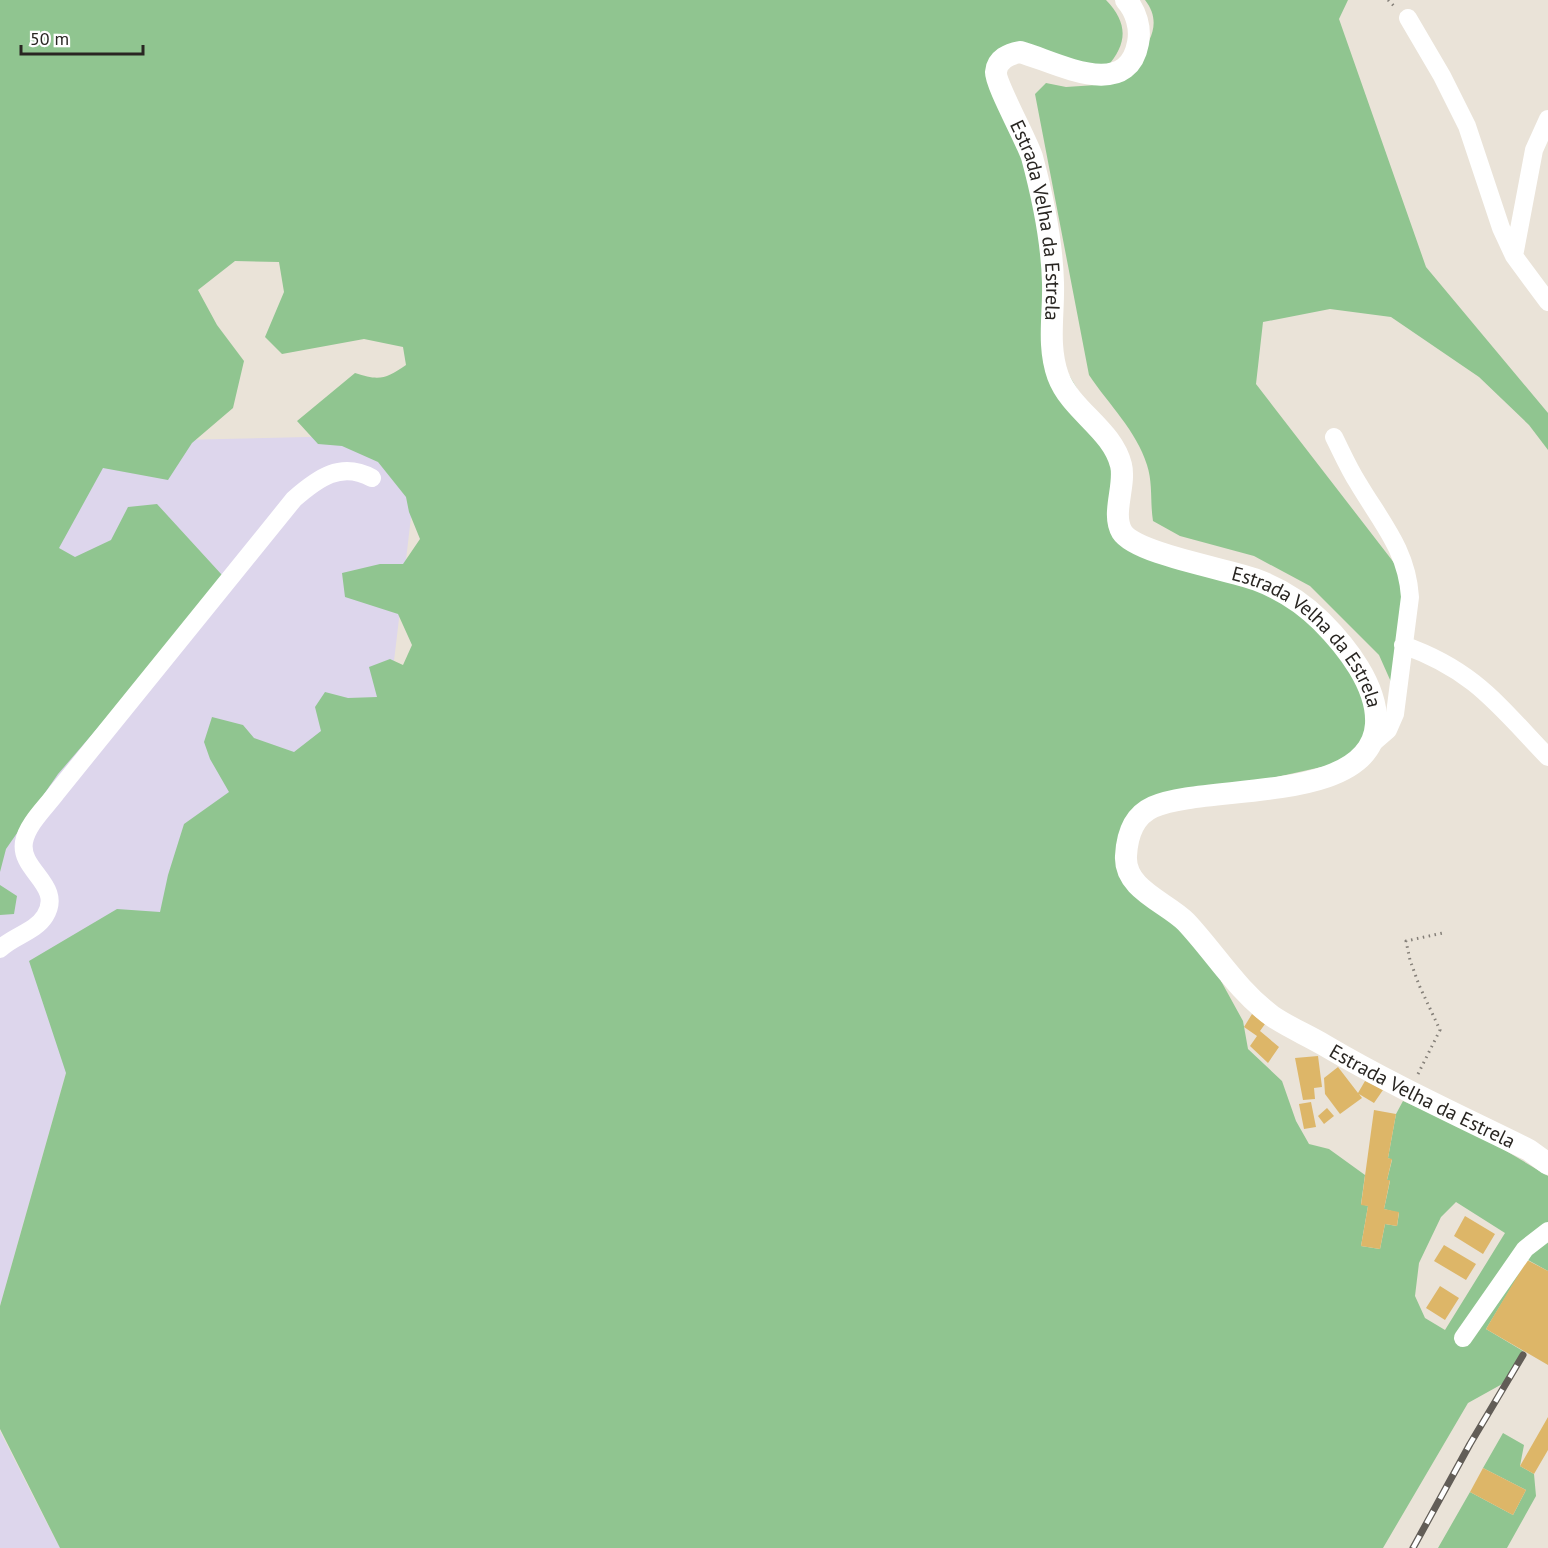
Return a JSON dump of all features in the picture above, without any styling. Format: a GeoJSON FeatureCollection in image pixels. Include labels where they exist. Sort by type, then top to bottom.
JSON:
{"type":"FeatureCollection","features":[{"type":"Feature","properties":{"kind":"main road","name":"Estrada Velha da Estrela"},"geometry":{"type":"LineString","coordinates":[[1126,0],[1137,22],[1139,37],[1137,50],[1130,61],[1119,70],[1108,75],[1085,74],[1020,52],[1009,54],[1000,60],[995,70],[998,83],[1026,137],[1049,231],[1054,287],[1051,340],[1058,376],[1081,412],[1113,445],[1120,459],[1124,480],[1118,521],[1125,536],[1147,548],[1255,579],[1300,603],[1344,646],[1360,673],[1376,713],[1373,743],[1358,761],[1337,774],[1154,807],[1142,813],[1132,826],[1125,860],[1127,871],[1133,881],[1187,923],[1225,971],[1274,1017],[1409,1091],[1529,1150],[1548,1164]]}},
{"type":"Feature","properties":{"kind":"street"},"geometry":{"type":"LineString","coordinates":[[1408,18],[1442,76],[1467,126],[1489,186],[1501,228],[1514,256],[1548,302]]}},
{"type":"Feature","properties":{"kind":"street"},"geometry":{"type":"LineString","coordinates":[[1514,256],[1534,150],[1548,119]]}},
{"type":"Feature","properties":{"kind":"street"},"geometry":{"type":"LineString","coordinates":[[1334,437],[1403,557],[1410,597],[1395,714],[1388,730],[1373,743]]}},
{"type":"Feature","properties":{"kind":"street"},"geometry":{"type":"LineString","coordinates":[[0,949],[35,926],[44,917],[48,907],[50,893],[25,857],[24,842],[32,825],[57,792],[294,499],[322,476],[334,472],[349,469],[372,478]]}},
{"type":"Feature","properties":{"kind":"street"},"geometry":{"type":"LineString","coordinates":[[1403,645],[1461,671],[1491,696],[1548,758]]}},
{"type":"Feature","properties":{"kind":"street"},"geometry":{"type":"LineString","coordinates":[[1463,1338],[1525,1249],[1548,1231]]}},
{"type":"Feature","properties":{"kind":"path"},"geometry":{"type":"LineString","coordinates":[[1409,1091],[1440,1030],[1413,969],[1406,941],[1443,933]]}},
{"type":"Feature","properties":{"kind":"shaded area"},"geometry":{"type":"Polygon","coordinates":[[[350,436],[414,492],[392,678],[66,1073],[0,1306],[0,616],[91,442],[350,436]]]}},
{"type":"Feature","properties":{"kind":"shaded area"},"geometry":{"type":"Polygon","coordinates":[[[0,1431],[34,1498],[60,1548],[0,1548],[0,1431]]]}},
{"type":"Feature","properties":{"kind":"green space"},"geometry":{"type":"Polygon","coordinates":[[[0,0],[1106,0],[1118,17],[1123,33],[1119,50],[1107,67],[996,61],[1033,173],[1049,341],[1111,446],[1119,529],[1254,581],[1320,622],[1374,713],[1357,759],[1153,805],[1124,859],[1220,970],[1221,981],[1243,1021],[1248,1049],[1282,1081],[1296,1121],[1309,1144],[1329,1149],[1365,1175],[1361,1204],[1368,1206],[1361,1246],[1380,1249],[1385,1224],[1397,1226],[1399,1213],[1384,1209],[1392,1160],[1388,1158],[1396,1114],[1403,1101],[1481,1136],[1548,1176],[1548,1271],[1528,1260],[1486,1329],[1523,1351],[1504,1383],[1468,1403],[1383,1548],[60,1548],[0,1429],[0,1306],[66,1073],[29,961],[117,909],[160,912],[168,875],[184,824],[229,792],[210,759],[204,742],[212,717],[243,725],[254,738],[294,752],[321,731],[315,707],[325,692],[348,698],[377,697],[369,667],[390,659],[403,665],[412,645],[398,614],[345,597],[342,573],[380,564],[403,564],[420,539],[409,512],[406,497],[378,462],[342,446],[318,444],[297,421],[355,373],[376,378],[387,376],[406,365],[403,347],[364,339],[282,354],[265,337],[284,292],[279,262],[235,261],[198,290],[217,325],[244,361],[233,408],[192,443],[168,480],[103,468],[59,548],[75,557],[111,540],[128,507],[157,504],[222,575],[183,629],[58,774],[6,849],[0,872],[0,0]],[[1456,1202],[1441,1217],[1419,1263],[1415,1296],[1425,1318],[1445,1330],[1505,1233],[1456,1202]]]}},
{"type":"Feature","properties":{"kind":"green space"},"geometry":{"type":"Polygon","coordinates":[[[1145,0],[1348,0],[1339,19],[1426,267],[1548,413],[1548,450],[1529,425],[1479,377],[1391,317],[1330,309],[1263,322],[1256,384],[1405,577],[1399,700],[1379,655],[1310,586],[1254,556],[1180,536],[1153,521],[1150,479],[1142,452],[1129,429],[1089,375],[1035,94],[1046,83],[1066,87],[1111,84],[1138,57],[1151,36],[1154,24],[1152,12],[1145,0]]]}},
{"type":"Feature","properties":{"kind":"green space"},"geometry":{"type":"Polygon","coordinates":[[[0,885],[17,896],[14,914],[0,915],[0,885]]]}},
{"type":"Feature","properties":{"kind":"green space"},"geometry":{"type":"Polygon","coordinates":[[[1503,1433],[1524,1445],[1520,1466],[1534,1474],[1536,1496],[1507,1548],[1438,1548],[1470,1492],[1513,1515],[1526,1490],[1483,1468],[1503,1433]]]}},
{"type":"Feature","properties":{"kind":"building"},"geometry":{"type":"Polygon","coordinates":[[[1252,1014],[1265,1024],[1260,1031],[1279,1047],[1268,1063],[1250,1046],[1257,1036],[1244,1027],[1252,1014]]]}},
{"type":"Feature","properties":{"kind":"building"},"geometry":{"type":"Polygon","coordinates":[[[1318,1056],[1322,1087],[1314,1088],[1315,1099],[1303,1100],[1295,1058],[1318,1056]]]}},
{"type":"Feature","properties":{"kind":"building"},"geometry":{"type":"Polygon","coordinates":[[[1338,1067],[1358,1093],[1365,1081],[1383,1090],[1374,1103],[1359,1094],[1362,1098],[1340,1114],[1325,1094],[1324,1078],[1338,1067]]]}},
{"type":"Feature","properties":{"kind":"building"},"geometry":{"type":"Polygon","coordinates":[[[1311,1102],[1316,1127],[1304,1129],[1299,1104],[1311,1102]]]}},
{"type":"Feature","properties":{"kind":"building"},"geometry":{"type":"Polygon","coordinates":[[[1327,1108],[1334,1116],[1324,1124],[1318,1116],[1327,1108]]]}},
{"type":"Feature","properties":{"kind":"building"},"geometry":{"type":"Polygon","coordinates":[[[1374,1110],[1396,1114],[1388,1158],[1392,1159],[1384,1209],[1399,1212],[1397,1226],[1385,1224],[1380,1249],[1361,1246],[1368,1206],[1361,1205],[1374,1110]]]}},
{"type":"Feature","properties":{"kind":"building"},"geometry":{"type":"Polygon","coordinates":[[[1465,1216],[1495,1234],[1483,1254],[1454,1236],[1465,1216]]]}},
{"type":"Feature","properties":{"kind":"building"},"geometry":{"type":"Polygon","coordinates":[[[1444,1245],[1476,1264],[1466,1280],[1434,1261],[1444,1245]]]}},
{"type":"Feature","properties":{"kind":"building"},"geometry":{"type":"Polygon","coordinates":[[[1527,1260],[1548,1271],[1548,1365],[1486,1329],[1527,1260]]]}},
{"type":"Feature","properties":{"kind":"building"},"geometry":{"type":"Polygon","coordinates":[[[1440,1286],[1459,1298],[1445,1320],[1426,1308],[1440,1286]]]}},
{"type":"Feature","properties":{"kind":"building"},"geometry":{"type":"Polygon","coordinates":[[[1548,1417],[1548,1450],[1534,1474],[1520,1466],[1548,1417]]]}},
{"type":"Feature","properties":{"kind":"building"},"geometry":{"type":"Polygon","coordinates":[[[1483,1468],[1526,1490],[1513,1515],[1470,1492],[1483,1468]]]}},
{"type":"Feature","properties":{"kind":"railway"},"geometry":{"type":"LineString","coordinates":[[1413,1548],[1470,1444],[1523,1355]]}}]}
